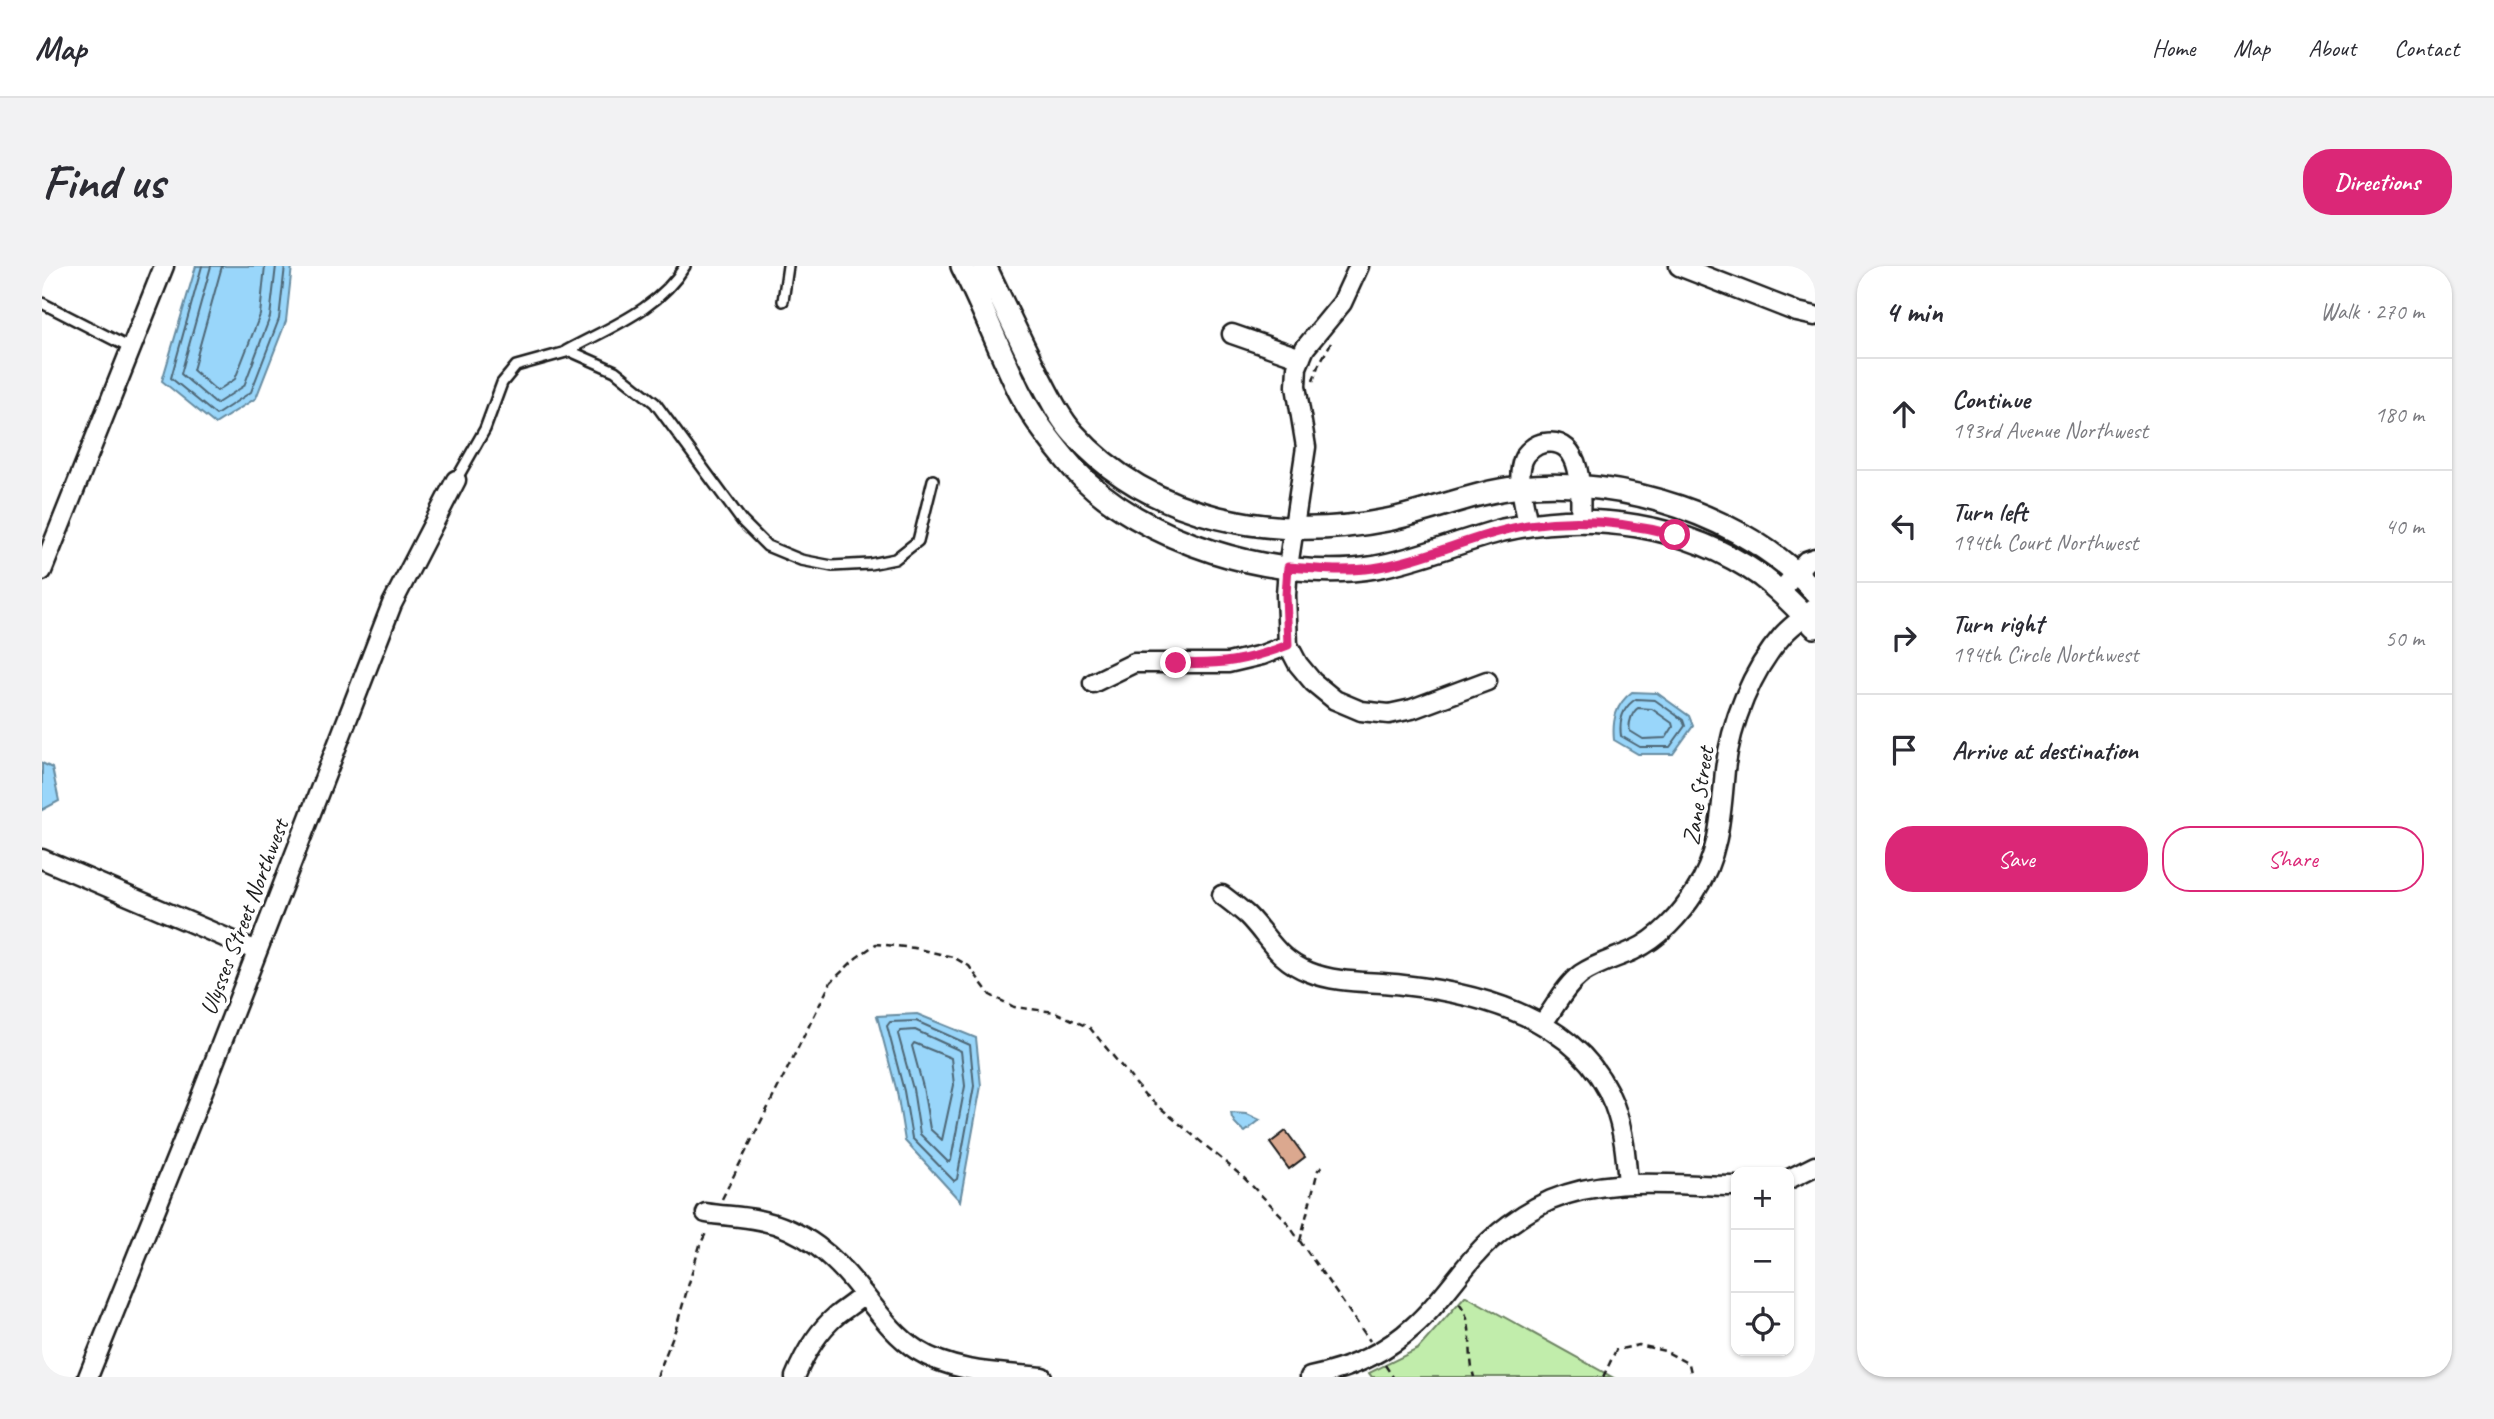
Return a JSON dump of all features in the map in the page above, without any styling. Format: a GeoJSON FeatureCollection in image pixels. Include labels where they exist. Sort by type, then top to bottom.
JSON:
{"type":"FeatureCollection","features":[{"type":"Feature","properties":{"kind":"street"},"geometry":{"type":"LineString","coordinates":[[42,571],[164,266]]}},
{"type":"Feature","properties":{"kind":"street"},"geometry":{"type":"LineString","coordinates":[[962,266],[1020,393],[1055,446],[1098,491],[1152,528],[1178,540],[1234,557],[1319,570],[1373,568],[1528,525],[1580,521],[1629,524],[1675,535],[1744,565],[1812,617]]}},
{"type":"Feature","properties":{"kind":"street"},"geometry":{"type":"LineString","coordinates":[[985,266],[1049,396],[1073,432],[1094,454],[1138,486],[1190,510],[1241,524],[1321,530],[1366,524],[1470,497],[1522,487],[1582,487],[1634,494],[1685,509],[1735,531],[1758,544],[1797,573],[1815,592]]}},
{"type":"Feature","properties":{"kind":"street"},"geometry":{"type":"LineString","coordinates":[[1359,266],[1342,303],[1305,348],[1297,367],[1296,386],[1306,447],[1288,567],[1288,645],[1298,664],[1313,682],[1335,700],[1361,711],[1389,714],[1412,709],[1487,681]]}},
{"type":"Feature","properties":{"kind":"street"},"geometry":{"type":"LineString","coordinates":[[1679,266],[1797,312],[1815,316]]}},
{"type":"Feature","properties":{"kind":"street"},"geometry":{"type":"LineString","coordinates":[[1231,334],[1301,358]]}},
{"type":"Feature","properties":{"kind":"street"},"geometry":{"type":"LineString","coordinates":[[1528,525],[1521,470],[1524,458],[1532,448],[1544,443],[1557,444],[1568,451],[1577,464],[1582,487],[1580,521]]}},
{"type":"Feature","properties":{"kind":"street","name":"Ulysses Street Northwest"},"geometry":{"type":"LineString","coordinates":[[89,1377],[392,604],[456,480]]}},
{"type":"Feature","properties":{"kind":"street"},"geometry":{"type":"LineString","coordinates":[[1780,592],[1806,561],[1815,558]]}},
{"type":"Feature","properties":{"kind":"street","name":"Zane Street"},"geometry":{"type":"LineString","coordinates":[[1542,1024],[1578,977],[1590,968],[1636,949],[1652,939],[1676,917],[1695,893],[1712,860],[1717,842],[1728,754],[1752,682],[1784,634],[1812,617]]}},
{"type":"Feature","properties":{"kind":"street"},"geometry":{"type":"LineString","coordinates":[[1093,683],[1134,663],[1228,663],[1262,655],[1288,645]]}},
{"type":"Feature","properties":{"kind":"street"},"geometry":{"type":"LineString","coordinates":[[42,859],[257,951]]}},
{"type":"Feature","properties":{"kind":"street"},"geometry":{"type":"LineString","coordinates":[[1222,895],[1248,917],[1278,953],[1307,972],[1339,980],[1447,991],[1505,1008],[1542,1024],[1566,1040],[1601,1077],[1615,1106],[1623,1136],[1628,1184]]}},
{"type":"Feature","properties":{"kind":"street"},"geometry":{"type":"LineString","coordinates":[[1794,1176],[1815,1166]]}},
{"type":"Feature","properties":{"kind":"street"},"geometry":{"type":"LineString","coordinates":[[1310,1377],[1363,1362],[1386,1349],[1416,1325],[1489,1241],[1528,1212],[1551,1200],[1576,1192],[1628,1184],[1731,1186]]}},
{"type":"Feature","properties":{"kind":"street"},"geometry":{"type":"LineString","coordinates":[[707,1222],[757,1219],[793,1231],[828,1254],[901,1338],[938,1361],[960,1367],[1042,1377]]}},
{"type":"Feature","properties":{"kind":"street"},"geometry":{"type":"LineString","coordinates":[[795,1377],[801,1362],[822,1331],[864,1294]]}},
{"type":"Feature","properties":{"kind":"lane"},"geometry":{"type":"LineString","coordinates":[[563,353],[654,303],[674,283],[685,266]]}},
{"type":"Feature","properties":{"kind":"lane"},"geometry":{"type":"LineString","coordinates":[[783,301],[788,266]]}},
{"type":"Feature","properties":{"kind":"lane"},"geometry":{"type":"LineString","coordinates":[[42,303],[132,349]]}},
{"type":"Feature","properties":{"kind":"lane"},"geometry":{"type":"LineString","coordinates":[[456,480],[485,429],[502,383],[516,366],[570,351],[615,372],[655,403],[742,522],[767,546],[801,561],[832,566],[870,564],[895,559],[919,541],[933,480]]}},
{"type":"Feature","properties":{"kind":"path"},"geometry":{"type":"LineString","coordinates":[[1312,384],[1318,366],[1334,338]]}},
{"type":"Feature","properties":{"kind":"path"},"geometry":{"type":"LineString","coordinates":[[722,1199],[831,982],[856,958],[877,944],[914,948],[953,957],[969,966],[990,995],[1014,1007],[1055,1012],[1090,1028],[1145,1095],[1243,1177],[1283,1217],[1362,1332],[1375,1346]]}},
{"type":"Feature","properties":{"kind":"path"},"geometry":{"type":"LineString","coordinates":[[1300,1241],[1318,1170],[1326,1163]]}},
{"type":"Feature","properties":{"kind":"path"},"geometry":{"type":"LineString","coordinates":[[657,1377],[676,1328],[707,1222]]}},
{"type":"Feature","properties":{"kind":"path"},"geometry":{"type":"LineString","coordinates":[[1447,1290],[1463,1307],[1468,1326],[1470,1363],[1475,1377]]}},
{"type":"Feature","properties":{"kind":"path"},"geometry":{"type":"LineString","coordinates":[[1604,1377],[1616,1350],[1639,1345],[1665,1351],[1689,1364],[1692,1377]]}},
{"type":"Feature","properties":{"kind":"path"},"geometry":{"type":"LineString","coordinates":[[1385,1365],[1393,1377]]}},
{"type":"Feature","properties":{"kind":"green space"},"geometry":{"type":"Polygon","coordinates":[[[1465,1296],[1612,1377],[1372,1377],[1369,1373],[1418,1349],[1465,1296]]]}},
{"type":"Feature","properties":{"kind":"water"},"geometry":{"type":"Polygon","coordinates":[[[196,266],[292,266],[286,321],[256,398],[215,424],[162,381],[196,266]]]}},
{"type":"Feature","properties":{"kind":"water"},"geometry":{"type":"Polygon","coordinates":[[[1632,692],[1657,693],[1689,716],[1693,726],[1673,754],[1638,754],[1614,740],[1616,713],[1632,692]]]}},
{"type":"Feature","properties":{"kind":"water"},"geometry":{"type":"Polygon","coordinates":[[[42,763],[52,768],[59,801],[42,810],[42,763]]]}},
{"type":"Feature","properties":{"kind":"water"},"geometry":{"type":"Polygon","coordinates":[[[917,1014],[976,1038],[981,1086],[960,1201],[905,1141],[897,1092],[877,1016],[917,1014]]]}},
{"type":"Feature","properties":{"kind":"water"},"geometry":{"type":"Polygon","coordinates":[[[1231,1113],[1247,1114],[1260,1120],[1245,1132],[1237,1126],[1231,1113]]]}},
{"type":"Feature","properties":{"kind":"building"},"geometry":{"type":"Polygon","coordinates":[[[1286,1131],[1305,1157],[1289,1169],[1270,1143],[1286,1131]]]}},
{"type":"Feature","properties":{"kind":"route"},"geometry":{"type":"LineString","coordinates":[[1176,663],[1228,663],[1262,655],[1288,645],[1288,567],[1319,570],[1373,568],[1504,530],[1554,522],[1629,524],[1675,535]]}}]}
